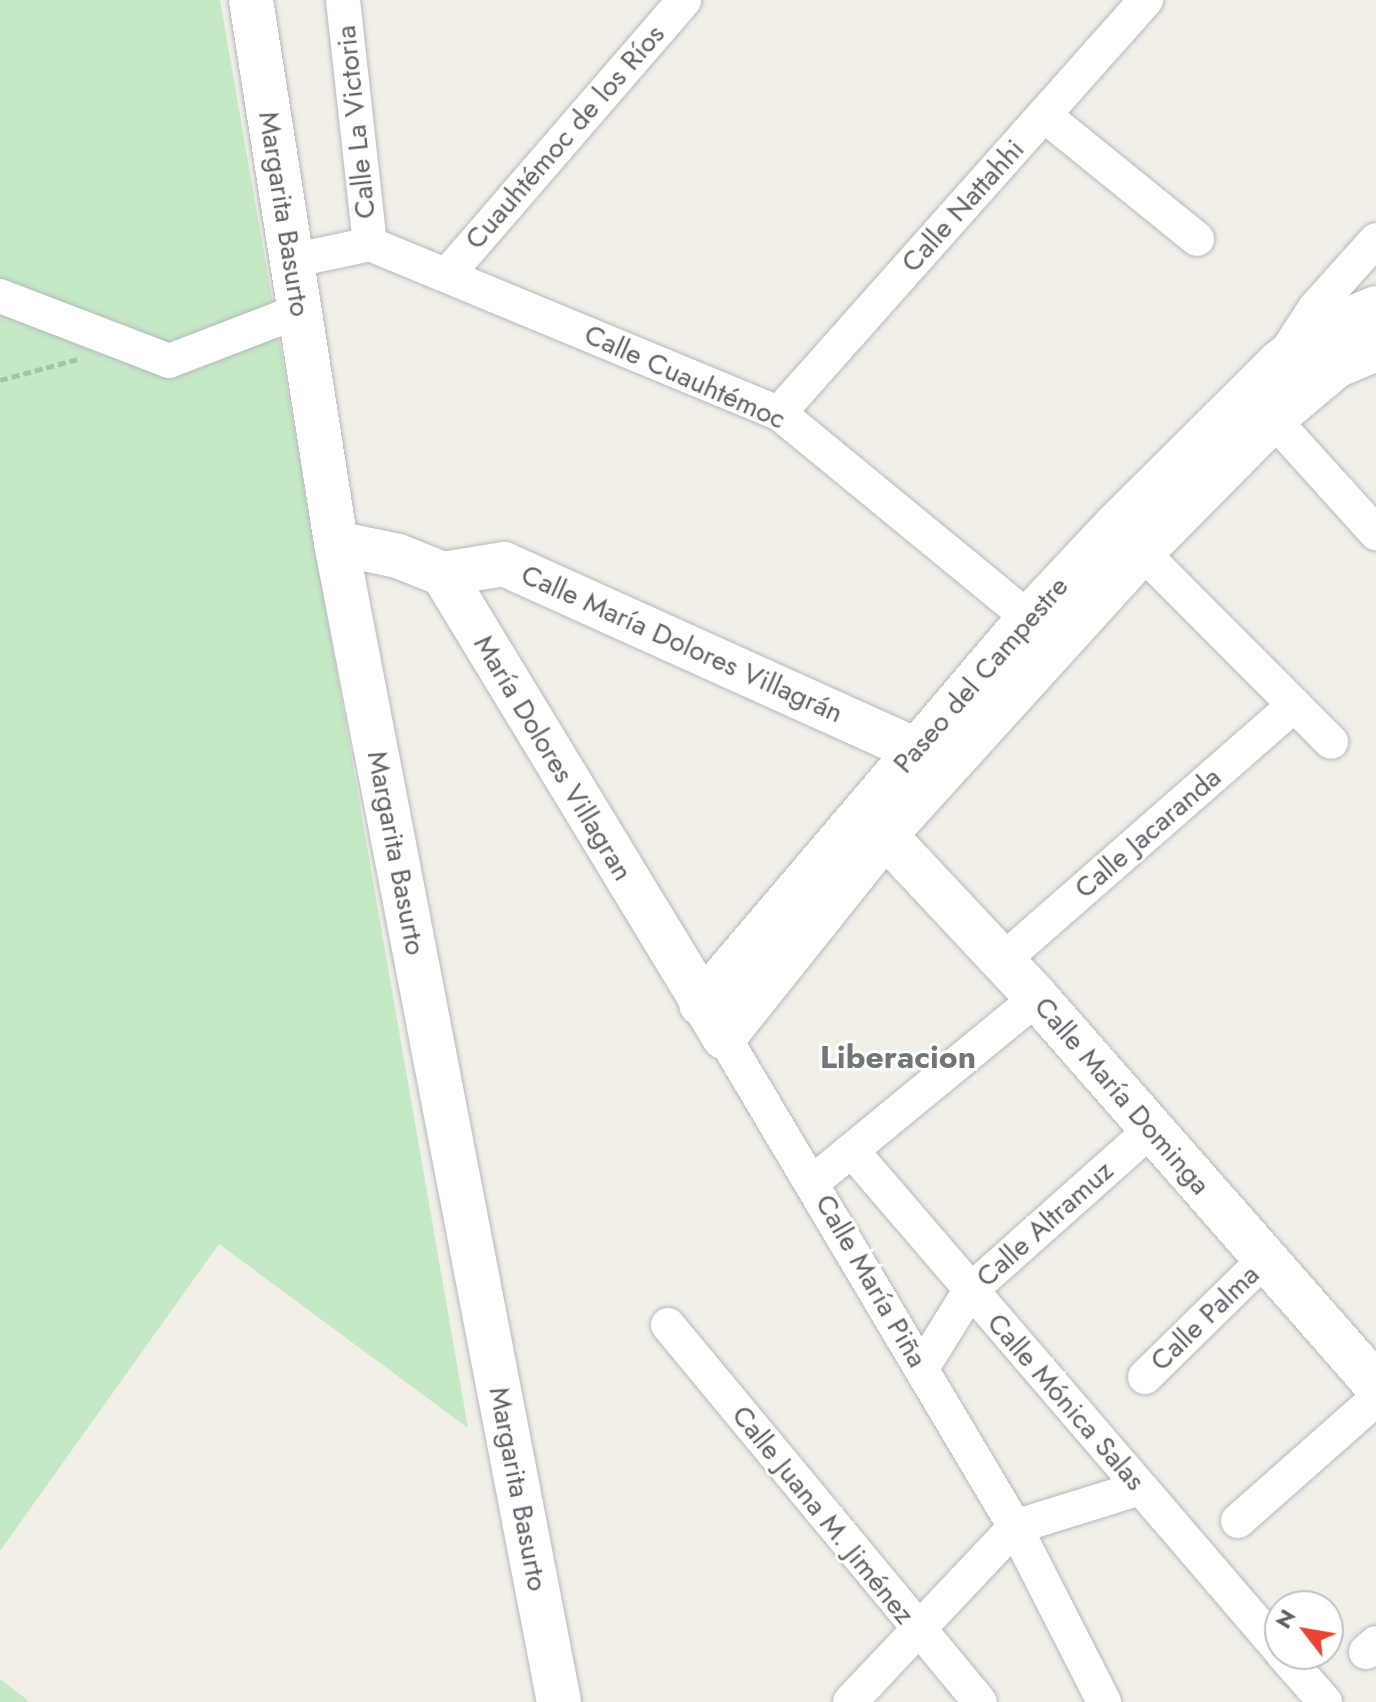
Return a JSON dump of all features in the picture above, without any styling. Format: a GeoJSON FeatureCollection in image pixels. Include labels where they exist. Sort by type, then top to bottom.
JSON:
{"type":"FeatureCollection","features":[{"type":"Feature","properties":{"kind":"street","name":"Margarita Basurto"},"geometry":{"type":"LineString","coordinates":[[251,0],[336,543],[559,1702]]}},
{"type":"Feature","properties":{"kind":"street","name":"Calle La Victoria"},"geometry":{"type":"LineString","coordinates":[[343,0],[370,244]]}},
{"type":"Feature","properties":{"kind":"street","name":"Cuauhtémoc de los Ríos"},"geometry":{"type":"LineString","coordinates":[[447,275],[684,0]]}},
{"type":"Feature","properties":{"kind":"street","name":"Calle Nattahhi"},"geometry":{"type":"LineString","coordinates":[[779,413],[1146,0]]}},
{"type":"Feature","properties":{"kind":"street"},"geometry":{"type":"LineString","coordinates":[[1044,115],[1197,239]]}},
{"type":"Feature","properties":{"kind":"street"},"geometry":{"type":"LineString","coordinates":[[1279,363],[1315,308],[1376,240]]}},
{"type":"Feature","properties":{"kind":"street"},"geometry":{"type":"LineString","coordinates":[[291,261],[370,244]]}},
{"type":"Feature","properties":{"kind":"street","name":"Calle Cuauhtémoc"},"geometry":{"type":"LineString","coordinates":[[370,244],[779,413],[1029,618]]}},
{"type":"Feature","properties":{"kind":"street"},"geometry":{"type":"LineString","coordinates":[[0,296],[169,361],[299,311]]}},
{"type":"Feature","properties":{"kind":"street","name":"Paseo del Campestre"},"geometry":{"type":"LineString","coordinates":[[712,1020],[874,823],[1129,539],[1279,363],[1319,332],[1376,308]]}},
{"type":"Feature","properties":{"kind":"street","name":"Paseo del Campestre"},"geometry":{"type":"LineString","coordinates":[[874,823],[916,750],[1029,618],[1336,366],[1376,349]]}},
{"type":"Feature","properties":{"kind":"street"},"geometry":{"type":"LineString","coordinates":[[1273,419],[1376,533]]}},
{"type":"Feature","properties":{"kind":"street"},"geometry":{"type":"LineString","coordinates":[[1129,539],[1331,742]]}},
{"type":"Feature","properties":{"kind":"street"},"geometry":{"type":"LineString","coordinates":[[336,543],[398,556],[443,574]]}},
{"type":"Feature","properties":{"kind":"street","name":"Calle María Dolores Villagrán"},"geometry":{"type":"LineString","coordinates":[[443,574],[504,564],[916,750]]}},
{"type":"Feature","properties":{"kind":"street","name":"María Dolores Villagran"},"geometry":{"type":"LineString","coordinates":[[443,574],[712,1020]]}},
{"type":"Feature","properties":{"kind":"street","name":"Calle Jacaranda"},"geometry":{"type":"LineString","coordinates":[[1003,960],[1294,705]]}},
{"type":"Feature","properties":{"kind":"street","name":"Calle María Dominga"},"geometry":{"type":"LineString","coordinates":[[874,823],[1037,998],[1376,1385]]}},
{"type":"Feature","properties":{"kind":"street"},"geometry":{"type":"LineString","coordinates":[[814,1181],[1037,998]]}},
{"type":"Feature","properties":{"kind":"street","name":"Calle María Piña"},"geometry":{"type":"LineString","coordinates":[[712,1020],[814,1181],[1015,1527],[1104,1702]]}},
{"type":"Feature","properties":{"kind":"street","name":"Calle Altramuz"},"geometry":{"type":"LineString","coordinates":[[922,1368],[970,1291],[1152,1129]]}},
{"type":"Feature","properties":{"kind":"street","name":"Calle Mónica Salas"},"geometry":{"type":"LineString","coordinates":[[853,1152],[1264,1631]]}},
{"type":"Feature","properties":{"kind":"street","name":"Calle Palma"},"geometry":{"type":"LineString","coordinates":[[1145,1377],[1265,1259]]}},
{"type":"Feature","properties":{"kind":"street","name":"Calle Juana M. Jiménez"},"geometry":{"type":"LineString","coordinates":[[668,1325],[918,1632],[980,1702]]}},
{"type":"Feature","properties":{"kind":"street"},"geometry":{"type":"LineString","coordinates":[[1238,1521],[1376,1399]]}},
{"type":"Feature","properties":{"kind":"street"},"geometry":{"type":"LineString","coordinates":[[850,1702],[1015,1527],[1140,1488]]}},
{"type":"Feature","properties":{"kind":"street","name":"Calle Mónica Salas"},"geometry":{"type":"LineString","coordinates":[[1297,1670],[1325,1702]]}},
{"type":"Feature","properties":{"kind":"path"},"geometry":{"type":"LineString","coordinates":[[0,380],[130,346]]}},
{"type":"Feature","properties":{"kind":"green space"},"geometry":{"type":"Polygon","coordinates":[[[0,0],[220,0],[468,1428],[219,1244],[0,1551],[0,0]]]}},
{"type":"Feature","properties":{"kind":"green space"},"geometry":{"type":"Polygon","coordinates":[[[0,1679],[30,1702],[0,1702],[0,1679]]]}},
{"type":"Feature","properties":{"kind":"district","name":"Liberacion"},"geometry":{"type":"Point","coordinates":[898,1057]}}]}
